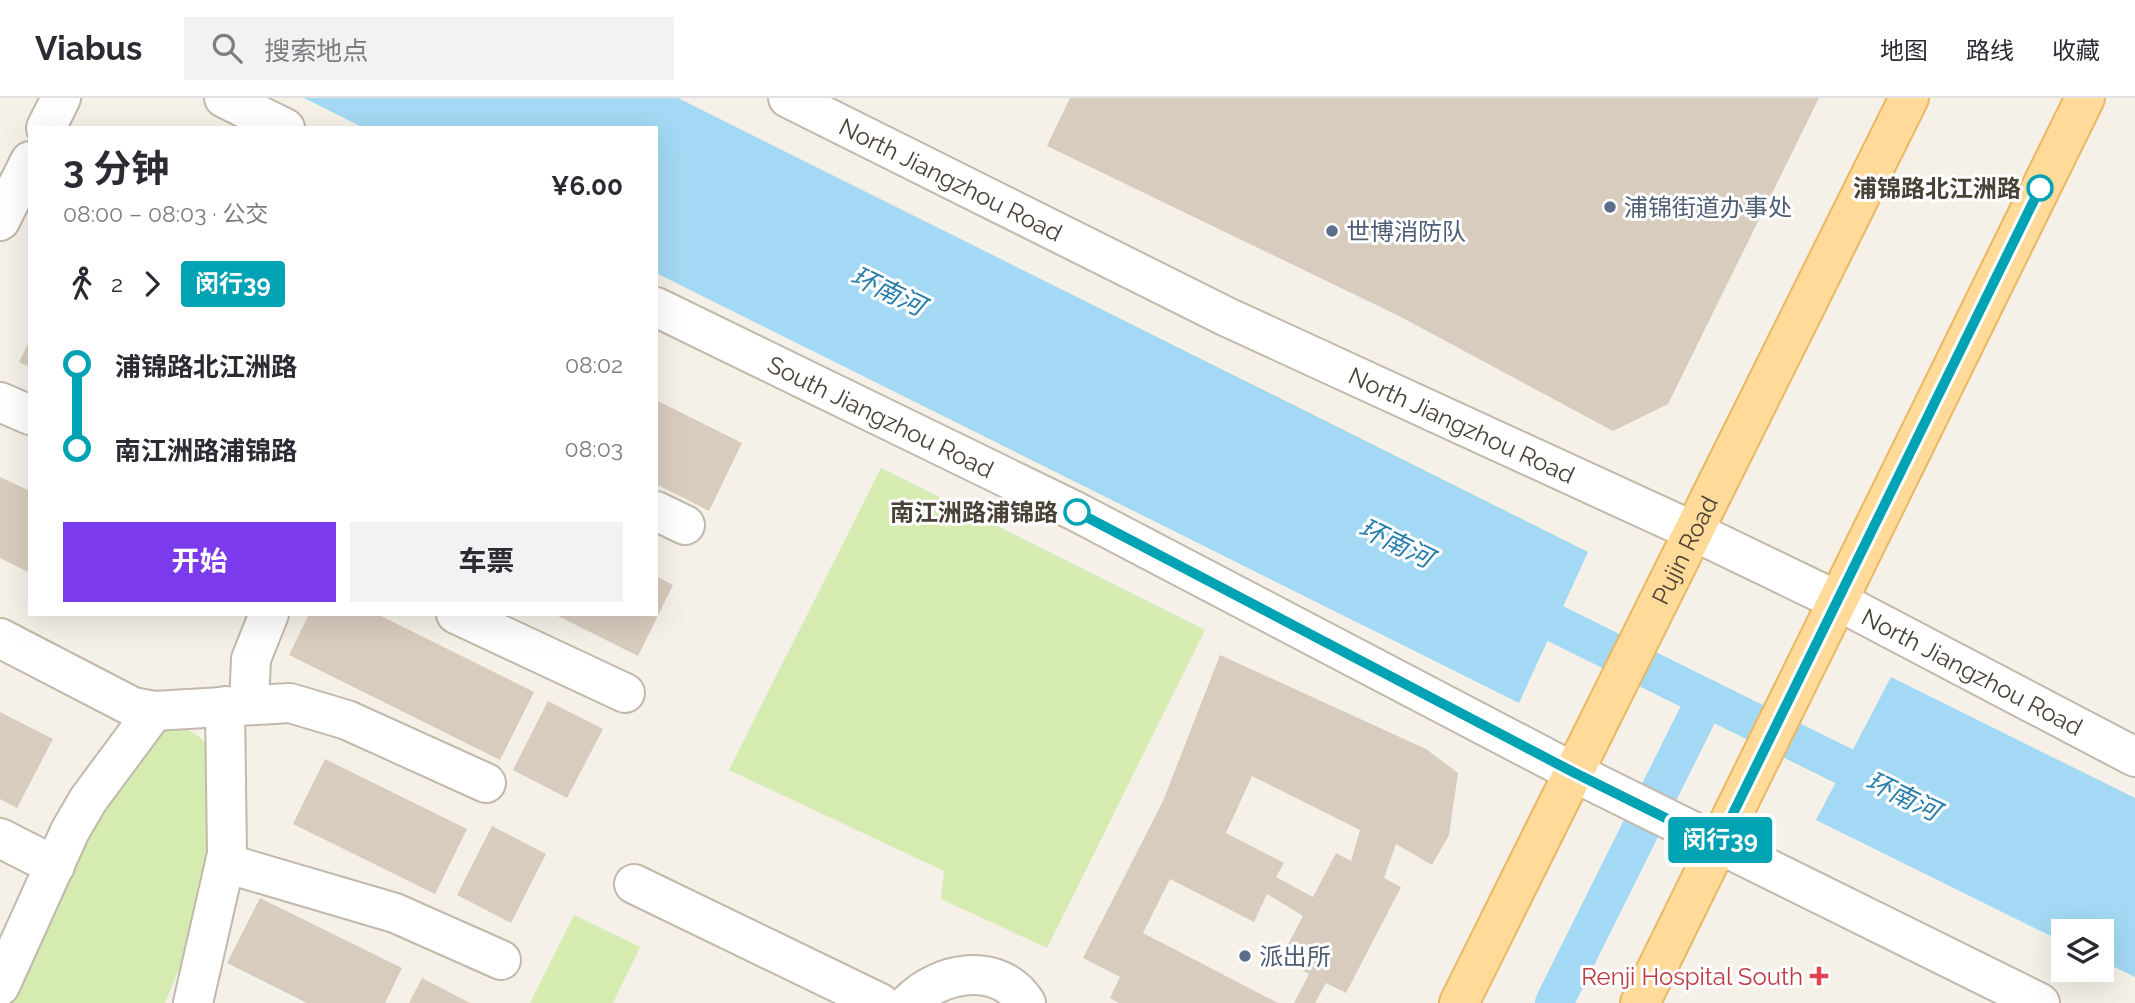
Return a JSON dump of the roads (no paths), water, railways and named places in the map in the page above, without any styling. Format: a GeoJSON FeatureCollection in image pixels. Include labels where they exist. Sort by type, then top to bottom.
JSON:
{"type":"FeatureCollection","features":[{"type":"Feature","properties":{"kind":"main road","name":"Pujin Road"},"geometry":{"type":"LineString","coordinates":[[1459,1003],[1586,778],[1598,723],[1909,98]]}},
{"type":"Feature","properties":{"kind":"main road"},"geometry":{"type":"LineString","coordinates":[[1640,1003],[1706,838],[1743,794],[2085,98]]}},
{"type":"Feature","properties":{"kind":"street"},"geometry":{"type":"LineString","coordinates":[[47,126],[61,98]]}},
{"type":"Feature","properties":{"kind":"street"},"geometry":{"type":"LineString","coordinates":[[224,98],[281,126]]}},
{"type":"Feature","properties":{"kind":"street","name":"North Jiangzhou Road"},"geometry":{"type":"LineString","coordinates":[[788,98],[1227,317],[1693,531],[1838,601],[2135,757]]}},
{"type":"Feature","properties":{"kind":"street"},"geometry":{"type":"LineString","coordinates":[[0,221],[28,165]]}},
{"type":"Feature","properties":{"kind":"street","name":"South Jiangzhou Road"},"geometry":{"type":"LineString","coordinates":[[658,308],[1075,511],[1586,778],[2040,1003]]}},
{"type":"Feature","properties":{"kind":"street"},"geometry":{"type":"LineString","coordinates":[[0,401],[28,414]]}},
{"type":"Feature","properties":{"kind":"street"},"geometry":{"type":"LineString","coordinates":[[204,999],[225,863],[237,706],[251,659],[268,616]]}},
{"type":"Feature","properties":{"kind":"street"},"geometry":{"type":"LineString","coordinates":[[460,616],[625,693]]}},
{"type":"Feature","properties":{"kind":"street"},"geometry":{"type":"LineString","coordinates":[[0,638],[121,702],[154,711],[290,703],[347,720],[486,783]]}},
{"type":"Feature","properties":{"kind":"street"},"geometry":{"type":"LineString","coordinates":[[0,986],[88,800],[154,711]]}},
{"type":"Feature","properties":{"kind":"street"},"geometry":{"type":"LineString","coordinates":[[0,838],[55,866]]}},
{"type":"Feature","properties":{"kind":"street"},"geometry":{"type":"LineString","coordinates":[[225,863],[395,913],[501,960]]}},
{"type":"Feature","properties":{"kind":"street"},"geometry":{"type":"LineString","coordinates":[[634,884],[880,1003]]}},
{"type":"Feature","properties":{"kind":"street"},"geometry":{"type":"LineString","coordinates":[[909,1003],[924,988],[952,975],[973,974],[1000,982],[1026,1003]]}},
{"type":"Feature","properties":{"kind":"water"},"geometry":{"type":"Polygon","coordinates":[[[304,98],[678,98],[1588,552],[1519,703],[658,274],[658,126],[360,126],[304,98]]]}},
{"type":"Feature","properties":{"kind":"water"},"geometry":{"type":"Polygon","coordinates":[[[1891,677],[2135,798],[2135,977],[2114,967],[2114,919],[2051,919],[2051,936],[1816,820],[1891,677]]]}},
{"type":"Feature","properties":{"kind":"waterway","name":"环南河"},"geometry":{"type":"LineString","coordinates":[[1510,601],[1892,790]]}},
{"type":"Feature","properties":{"kind":"waterway"},"geometry":{"type":"LineString","coordinates":[[1554,1003],[1706,698]]}},
{"type":"Feature","properties":{"kind":"place","name":"浦锦路北江洲路"},"geometry":{"type":"Point","coordinates":[2040,188]}},
{"type":"Feature","properties":{"kind":"place","name":"浦锦街道办事处"},"geometry":{"type":"Point","coordinates":[1610,207]}},
{"type":"Feature","properties":{"kind":"place","name":"世博消防队"},"geometry":{"type":"Point","coordinates":[1332,231]}},
{"type":"Feature","properties":{"kind":"place","name":"南江洲路浦锦路"},"geometry":{"type":"Point","coordinates":[1077,512]}},
{"type":"Feature","properties":{"kind":"place","name":"派出所"},"geometry":{"type":"Point","coordinates":[1245,956]}},
{"type":"Feature","properties":{"kind":"place","name":"Renji Hospital South"},"geometry":{"type":"Point","coordinates":[1819,976]}}]}
